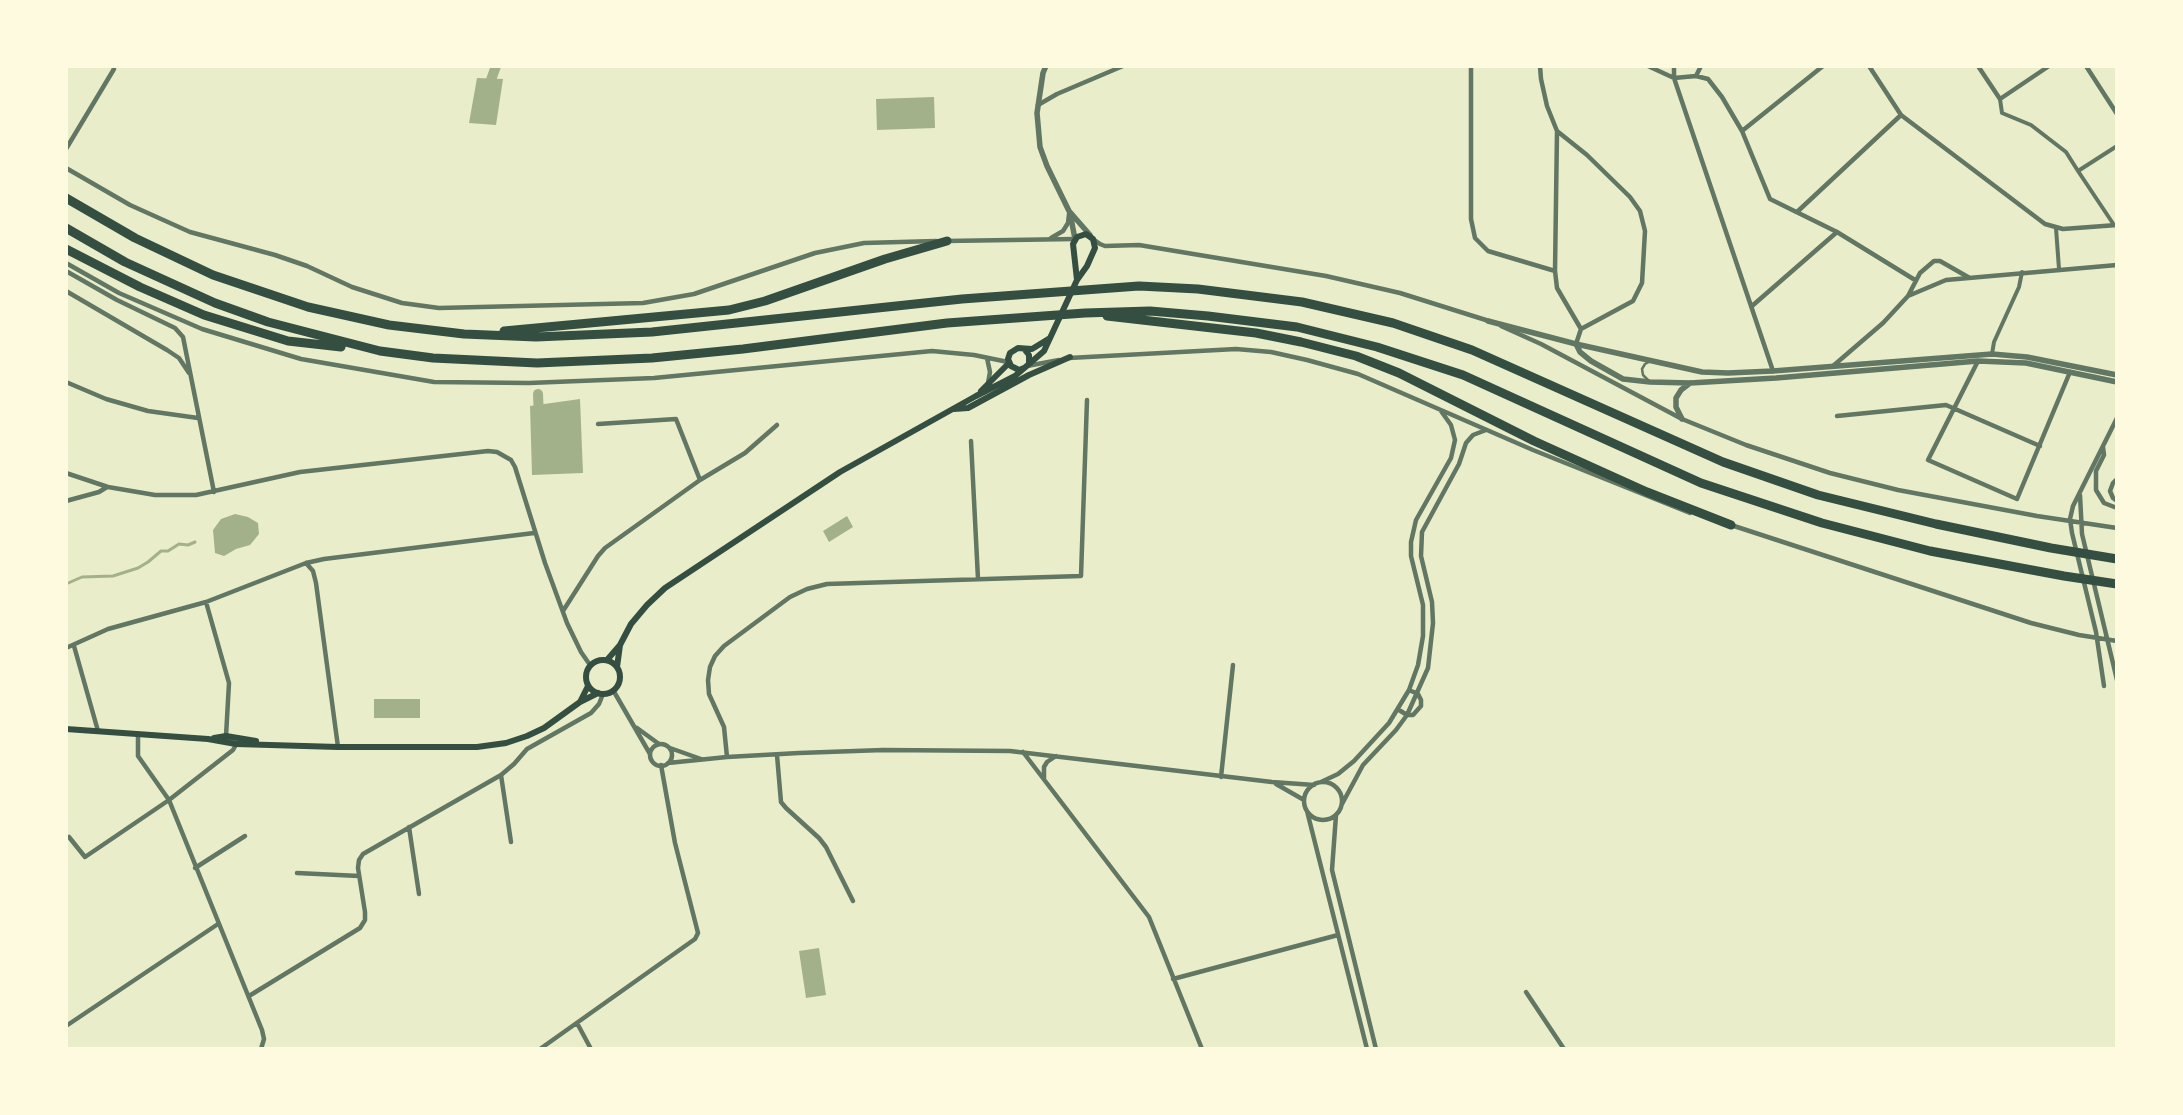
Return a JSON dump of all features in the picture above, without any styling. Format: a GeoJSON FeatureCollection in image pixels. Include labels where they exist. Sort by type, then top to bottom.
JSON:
{"type":"FeatureCollection","features":[{"type":"Feature","properties":{"kind":"highway"},"geometry":{"type":"LineString","coordinates":[[66,198],[135,238],[213,274],[308,307],[390,325],[464,334],[536,337],[652,332],[962,299],[1139,286],[1198,289],[1302,302],[1393,323],[1472,350],[1723,462],[1818,495],[1936,524],[2051,548],[2117,559]]}},
{"type":"Feature","properties":{"kind":"highway"},"geometry":{"type":"LineString","coordinates":[[66,228],[125,262],[215,303],[268,322],[380,351]]}},
{"type":"Feature","properties":{"kind":"highway"},"geometry":{"type":"LineString","coordinates":[[464,334],[728,310],[765,301],[903,253],[947,241]]}},
{"type":"Feature","properties":{"kind":"highway"},"geometry":{"type":"LineString","coordinates":[[66,249],[140,287],[204,315],[288,341],[433,358],[537,363],[652,358],[946,323],[1085,313],[1150,311],[1297,327],[1377,347],[1462,375],[1710,486],[1822,523],[1930,551],[2117,584]]}},
{"type":"Feature","properties":{"kind":"highway"},"geometry":{"type":"LineString","coordinates":[[1085,313],[1147,322],[1256,333],[1356,356],[1399,373],[1534,441],[1647,492],[1731,525]]}},
{"type":"Feature","properties":{"kind":"main road"},"geometry":{"type":"LineString","coordinates":[[607,660],[620,645],[631,624],[666,588],[840,472],[1015,376],[1044,351],[1077,280],[1087,266],[1095,248],[1092,237],[1083,234],[1075,239],[1073,246],[1077,280]]}},
{"type":"Feature","properties":{"kind":"main road"},"geometry":{"type":"LineString","coordinates":[[1024,350],[1032,349],[1050,338]]}},
{"type":"Feature","properties":{"kind":"main road"},"geometry":{"type":"LineString","coordinates":[[1018,348],[1029,354],[1027,366],[1014,369],[1008,362],[1008,356],[1012,350],[1018,348]]}},
{"type":"Feature","properties":{"kind":"main road"},"geometry":{"type":"LineString","coordinates":[[953,409],[968,408],[1029,375],[1070,357]]}},
{"type":"Feature","properties":{"kind":"main road"},"geometry":{"type":"LineString","coordinates":[[976,396],[1008,362]]}},
{"type":"Feature","properties":{"kind":"main road"},"geometry":{"type":"LineString","coordinates":[[66,729],[208,739],[236,744],[338,747],[477,747],[506,743],[544,728],[580,702],[617,687],[620,676],[617,666],[620,645]]}},
{"type":"Feature","properties":{"kind":"main road"},"geometry":{"type":"LineString","coordinates":[[580,702],[588,686],[586,675],[590,665],[601,659],[617,666]]}},
{"type":"Feature","properties":{"kind":"main road"},"geometry":{"type":"LineString","coordinates":[[588,686],[601,694]]}},
{"type":"Feature","properties":{"kind":"main road"},"geometry":{"type":"LineString","coordinates":[[208,739],[226,736],[281,744]]}},
{"type":"Feature","properties":{"kind":"street"},"geometry":{"type":"LineString","coordinates":[[66,149],[114,69],[114,66]]}},
{"type":"Feature","properties":{"kind":"street"},"geometry":{"type":"LineString","coordinates":[[66,168],[130,205],[190,232],[275,255],[307,266],[352,288],[402,303],[439,308],[644,302],[694,294],[815,253],[864,243],[1075,239],[1069,211],[1040,147],[1037,125],[1038,105],[1043,73],[1046,66]]}},
{"type":"Feature","properties":{"kind":"street"},"geometry":{"type":"LineString","coordinates":[[1038,105],[1057,94],[1124,66]]}},
{"type":"Feature","properties":{"kind":"street"},"geometry":{"type":"LineString","coordinates":[[1471,66],[1471,219],[1475,238],[1488,251],[1555,271]]}},
{"type":"Feature","properties":{"kind":"street"},"geometry":{"type":"LineString","coordinates":[[1540,66],[1547,106],[1557,131],[1555,271],[1557,288],[1581,329]]}},
{"type":"Feature","properties":{"kind":"street"},"geometry":{"type":"LineString","coordinates":[[1648,66],[1674,78],[1696,76],[1708,79],[1722,97],[1742,131],[1770,199],[1837,232],[1915,280]]}},
{"type":"Feature","properties":{"kind":"street"},"geometry":{"type":"LineString","coordinates":[[1674,66],[1674,78],[1773,371]]}},
{"type":"Feature","properties":{"kind":"street"},"geometry":{"type":"LineString","coordinates":[[1696,76],[1701,66]]}},
{"type":"Feature","properties":{"kind":"street"},"geometry":{"type":"LineString","coordinates":[[1742,131],[1823,66]]}},
{"type":"Feature","properties":{"kind":"street"},"geometry":{"type":"LineString","coordinates":[[1870,66],[1901,115],[2045,224],[2056,228],[2116,225]]}},
{"type":"Feature","properties":{"kind":"street"},"geometry":{"type":"LineString","coordinates":[[1978,66],[2000,99],[2002,113],[2032,125],[2066,152],[2116,225]]}},
{"type":"Feature","properties":{"kind":"street"},"geometry":{"type":"LineString","coordinates":[[2000,99],[2049,66]]}},
{"type":"Feature","properties":{"kind":"street"},"geometry":{"type":"LineString","coordinates":[[2086,66],[2117,114]]}},
{"type":"Feature","properties":{"kind":"street"},"geometry":{"type":"LineString","coordinates":[[1797,212],[1901,115]]}},
{"type":"Feature","properties":{"kind":"street"},"geometry":{"type":"LineString","coordinates":[[1557,131],[1587,155],[1630,198],[1640,211],[1645,231],[1642,283],[1633,301],[1581,329],[1576,344],[1580,352],[1591,361],[1623,379],[1690,383],[1978,361],[2026,364],[2117,382]]}},
{"type":"Feature","properties":{"kind":"street"},"geometry":{"type":"LineString","coordinates":[[2078,170],[2117,146]]}},
{"type":"Feature","properties":{"kind":"street"},"geometry":{"type":"LineString","coordinates":[[1069,211],[1092,237],[1105,246],[1139,245],[1326,276],[1400,293],[1488,321],[1576,344],[1702,372],[1773,371],[1992,354],[2027,357],[2117,374]]}},
{"type":"Feature","properties":{"kind":"street"},"geometry":{"type":"LineString","coordinates":[[1042,240],[1057,236],[1063,231],[1068,223],[1069,211]]}},
{"type":"Feature","properties":{"kind":"street"},"geometry":{"type":"LineString","coordinates":[[2056,228],[2059,269]]}},
{"type":"Feature","properties":{"kind":"street"},"geometry":{"type":"LineString","coordinates":[[1752,306],[1837,232]]}},
{"type":"Feature","properties":{"kind":"street"},"geometry":{"type":"LineString","coordinates":[[1833,366],[1883,323],[1908,296],[1915,280],[1934,262],[1940,261],[1968,277]]}},
{"type":"Feature","properties":{"kind":"street"},"geometry":{"type":"LineString","coordinates":[[66,263],[119,293],[202,329],[301,359],[434,382],[529,383],[654,378],[932,351],[1008,362]]}},
{"type":"Feature","properties":{"kind":"street"},"geometry":{"type":"LineString","coordinates":[[1908,296],[1946,280],[2117,265]]}},
{"type":"Feature","properties":{"kind":"street"},"geometry":{"type":"LineString","coordinates":[[66,271],[117,300],[175,328],[183,337],[214,492]]}},
{"type":"Feature","properties":{"kind":"street"},"geometry":{"type":"LineString","coordinates":[[1992,354],[1994,342],[2019,287],[2022,272]]}},
{"type":"Feature","properties":{"kind":"street"},"geometry":{"type":"LineString","coordinates":[[66,291],[179,358],[190,374]]}},
{"type":"Feature","properties":{"kind":"street"},"geometry":{"type":"LineString","coordinates":[[1488,321],[1541,344],[1682,419],[1746,445],[1830,473],[1898,490],[2037,516],[2117,528]]}},
{"type":"Feature","properties":{"kind":"street"},"geometry":{"type":"LineString","coordinates":[[1027,366],[1070,357],[1208,349],[1270,352],[1358,374],[1486,430],[1684,512],[1731,525],[2031,623],[2079,635],[2117,641]]}},
{"type":"Feature","properties":{"kind":"street"},"geometry":{"type":"LineString","coordinates":[[987,358],[990,372],[987,386]]}},
{"type":"Feature","properties":{"kind":"street"},"geometry":{"type":"LineString","coordinates":[[1978,361],[1953,407],[1928,460],[2017,499],[2070,372]]}},
{"type":"Feature","properties":{"kind":"street"},"geometry":{"type":"LineString","coordinates":[[66,382],[106,399],[148,410],[198,418]]}},
{"type":"Feature","properties":{"kind":"street"},"geometry":{"type":"LineString","coordinates":[[1682,419],[1676,407],[1676,398],[1681,390],[1690,383]]}},
{"type":"Feature","properties":{"kind":"street"},"geometry":{"type":"LineString","coordinates":[[727,756],[724,727],[709,694],[708,680],[715,656],[724,646],[790,598],[807,589],[826,584],[1081,576],[1087,400]]}},
{"type":"Feature","properties":{"kind":"street"},"geometry":{"type":"LineString","coordinates":[[1837,416],[1946,405],[2040,446]]}},
{"type":"Feature","properties":{"kind":"street"},"geometry":{"type":"LineString","coordinates":[[1367,1049],[1304,800],[1306,794],[1314,785],[1338,774],[1354,761],[1389,723],[1399,710],[1409,690],[1418,665],[1424,623],[1423,605],[1412,556],[1412,537],[1416,520],[1451,458],[1455,440],[1451,425],[1440,410]]}},
{"type":"Feature","properties":{"kind":"street"},"geometry":{"type":"LineString","coordinates":[[2104,686],[2096,632],[2072,533],[2071,513],[2117,418]]}},
{"type":"Feature","properties":{"kind":"street"},"geometry":{"type":"LineString","coordinates":[[598,424],[676,419],[700,480]]}},
{"type":"Feature","properties":{"kind":"street"},"geometry":{"type":"LineString","coordinates":[[563,611],[604,548],[700,480],[745,453],[778,424]]}},
{"type":"Feature","properties":{"kind":"street"},"geometry":{"type":"LineString","coordinates":[[1376,1049],[1332,870],[1336,815],[1363,765],[1396,730],[1407,715],[1418,694],[1428,668],[1433,637],[1432,602],[1421,556],[1422,532],[1455,473],[1466,443],[1473,435],[1486,430]]}},
{"type":"Feature","properties":{"kind":"street"},"geometry":{"type":"LineString","coordinates":[[971,441],[978,578]]}},
{"type":"Feature","properties":{"kind":"street"},"geometry":{"type":"LineString","coordinates":[[2103,446],[2104,455],[2096,471],[2096,490],[2104,503],[2117,508]]}},
{"type":"Feature","properties":{"kind":"street"},"geometry":{"type":"LineString","coordinates":[[66,473],[108,487],[155,495],[196,495],[300,472],[497,452],[511,460],[515,467],[534,533],[563,611],[581,652],[590,665]]}},
{"type":"Feature","properties":{"kind":"street"},"geometry":{"type":"LineString","coordinates":[[2117,480],[2112,483],[2110,491],[2113,498],[2117,501]]}},
{"type":"Feature","properties":{"kind":"street"},"geometry":{"type":"LineString","coordinates":[[66,501],[99,492],[108,487]]}},
{"type":"Feature","properties":{"kind":"street"},"geometry":{"type":"LineString","coordinates":[[2080,494],[2082,534],[2117,680]]}},
{"type":"Feature","properties":{"kind":"street"},"geometry":{"type":"LineString","coordinates":[[66,648],[108,629],[206,602],[306,563],[324,559],[534,533]]}},
{"type":"Feature","properties":{"kind":"street"},"geometry":{"type":"LineString","coordinates":[[306,563],[313,571],[316,583],[338,747]]}},
{"type":"Feature","properties":{"kind":"street"},"geometry":{"type":"LineString","coordinates":[[206,602],[229,683],[226,736]]}},
{"type":"Feature","properties":{"kind":"street"},"geometry":{"type":"LineString","coordinates":[[74,646],[98,731]]}},
{"type":"Feature","properties":{"kind":"street"},"geometry":{"type":"LineString","coordinates":[[1221,776],[1233,665]]}},
{"type":"Feature","properties":{"kind":"street"},"geometry":{"type":"LineString","coordinates":[[613,690],[636,727],[653,762],[661,765],[727,756],[883,750],[1023,752],[1272,782],[1314,785]]}},
{"type":"Feature","properties":{"kind":"street"},"geometry":{"type":"LineString","coordinates":[[1399,710],[1407,715],[1413,714],[1421,706],[1418,694],[1409,690]]}},
{"type":"Feature","properties":{"kind":"street"},"geometry":{"type":"LineString","coordinates":[[249,996],[360,928],[365,920],[359,876],[359,860],[363,854],[500,775],[514,764],[527,749],[591,713],[598,704],[601,694]]}},
{"type":"Feature","properties":{"kind":"street"},"geometry":{"type":"LineString","coordinates":[[636,727],[659,744],[702,759]]}},
{"type":"Feature","properties":{"kind":"street"},"geometry":{"type":"LineString","coordinates":[[138,734],[138,756],[169,800],[195,868],[249,996],[262,1030],[264,1040],[261,1049]]}},
{"type":"Feature","properties":{"kind":"street"},"geometry":{"type":"LineString","coordinates":[[68,835],[85,857],[169,800],[233,750],[236,744]]}},
{"type":"Feature","properties":{"kind":"street"},"geometry":{"type":"LineString","coordinates":[[650,754],[651,749],[659,744]]}},
{"type":"Feature","properties":{"kind":"street"},"geometry":{"type":"LineString","coordinates":[[668,763],[672,756],[670,748]]}},
{"type":"Feature","properties":{"kind":"street"},"geometry":{"type":"LineString","coordinates":[[1023,752],[1149,917],[1202,1049]]}},
{"type":"Feature","properties":{"kind":"street"},"geometry":{"type":"LineString","coordinates":[[777,755],[781,802],[826,847],[853,901]]}},
{"type":"Feature","properties":{"kind":"street"},"geometry":{"type":"LineString","coordinates":[[1044,779],[1044,767],[1047,762],[1057,756]]}},
{"type":"Feature","properties":{"kind":"street"},"geometry":{"type":"LineString","coordinates":[[540,1049],[695,939],[698,933],[675,842],[661,765]]}},
{"type":"Feature","properties":{"kind":"street"},"geometry":{"type":"LineString","coordinates":[[500,775],[510,842]]}},
{"type":"Feature","properties":{"kind":"street"},"geometry":{"type":"LineString","coordinates":[[1272,782],[1304,800]]}},
{"type":"Feature","properties":{"kind":"street"},"geometry":{"type":"LineString","coordinates":[[1320,782],[1332,784],[1340,793],[1342,804]]}},
{"type":"Feature","properties":{"kind":"street"},"geometry":{"type":"LineString","coordinates":[[1307,811],[1317,819],[1330,818],[1336,815]]}},
{"type":"Feature","properties":{"kind":"street"},"geometry":{"type":"LineString","coordinates":[[409,828],[419,894]]}},
{"type":"Feature","properties":{"kind":"street"},"geometry":{"type":"LineString","coordinates":[[195,868],[245,836]]}},
{"type":"Feature","properties":{"kind":"street"},"geometry":{"type":"LineString","coordinates":[[297,873],[359,876]]}},
{"type":"Feature","properties":{"kind":"street"},"geometry":{"type":"LineString","coordinates":[[66,1026],[218,924]]}},
{"type":"Feature","properties":{"kind":"street"},"geometry":{"type":"LineString","coordinates":[[1173,979],[1338,935]]}},
{"type":"Feature","properties":{"kind":"street"},"geometry":{"type":"LineString","coordinates":[[1526,992],[1564,1049]]}},
{"type":"Feature","properties":{"kind":"street"},"geometry":{"type":"LineString","coordinates":[[577,1023],[591,1049]]}},
{"type":"Feature","properties":{"kind":"lane"},"geometry":{"type":"LineString","coordinates":[[1650,382],[1643,375],[1642,369],[1645,364],[1653,360]]}},
{"type":"Feature","properties":{"kind":"shaded area"},"geometry":{"type":"Polygon","coordinates":[[[477,78],[503,79],[496,125],[469,123],[477,78]]]}},
{"type":"Feature","properties":{"kind":"shaded area"},"geometry":{"type":"Polygon","coordinates":[[[934,97],[935,128],[877,130],[876,99],[934,97]]]}},
{"type":"Feature","properties":{"kind":"shaded area"},"geometry":{"type":"Polygon","coordinates":[[[580,399],[583,473],[532,475],[530,406],[580,399]]]}},
{"type":"Feature","properties":{"kind":"shaded area"},"geometry":{"type":"Polygon","coordinates":[[[235,514],[248,517],[258,523],[259,534],[250,545],[236,549],[224,556],[215,553],[213,530],[221,519],[235,514]]]}},
{"type":"Feature","properties":{"kind":"shaded area"},"geometry":{"type":"Polygon","coordinates":[[[847,516],[853,527],[829,542],[823,531],[847,516]]]}},
{"type":"Feature","properties":{"kind":"shaded area"},"geometry":{"type":"Polygon","coordinates":[[[374,699],[420,699],[420,718],[374,718],[374,699]]]}},
{"type":"Feature","properties":{"kind":"shaded area"},"geometry":{"type":"Polygon","coordinates":[[[819,948],[826,995],[806,998],[799,951],[819,948]]]}},
{"type":"Feature","properties":{"kind":"waterway"},"geometry":{"type":"LineString","coordinates":[[487,91],[496,66]]}},
{"type":"Feature","properties":{"kind":"waterway"},"geometry":{"type":"LineString","coordinates":[[538,394],[539,418]]}},
{"type":"Feature","properties":{"kind":"waterway"},"geometry":{"type":"LineString","coordinates":[[66,584],[82,577],[113,576],[138,568],[161,551],[168,551],[179,544],[188,545],[195,542]]}}]}
